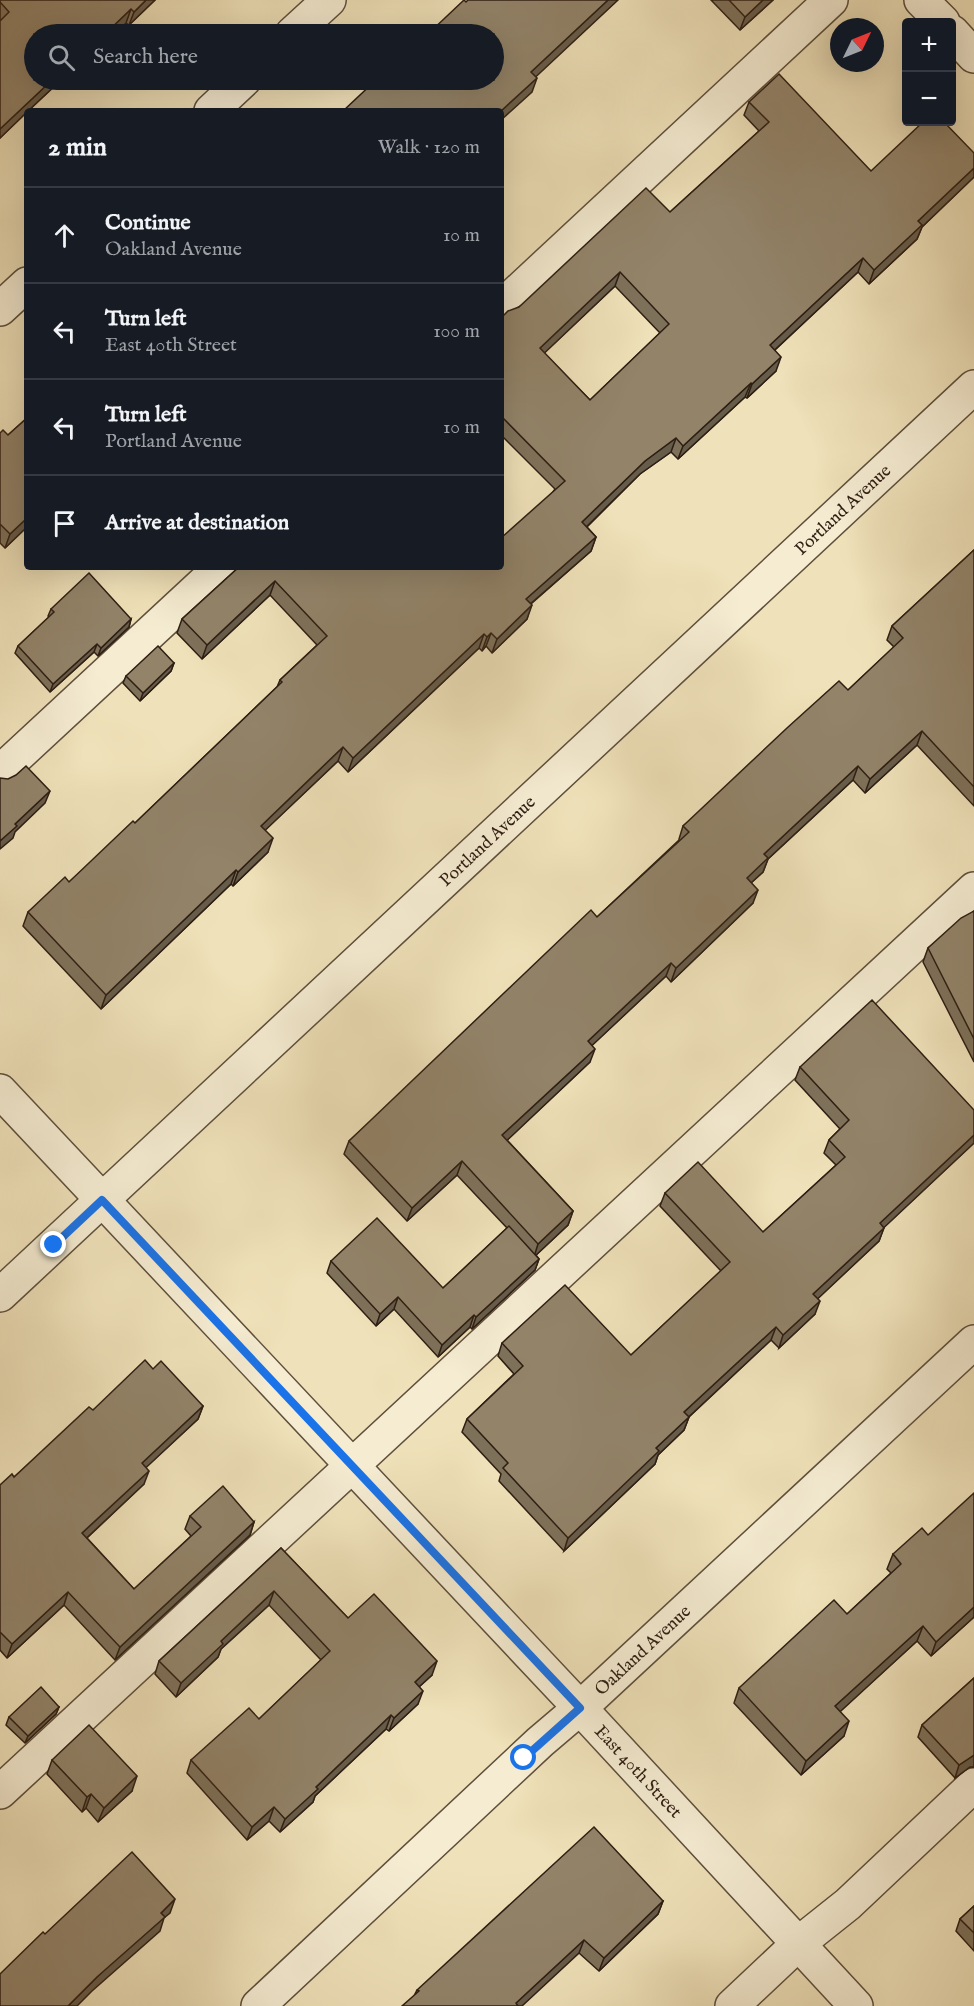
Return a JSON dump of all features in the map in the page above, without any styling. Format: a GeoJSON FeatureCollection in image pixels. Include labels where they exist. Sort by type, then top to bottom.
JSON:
{"type":"FeatureCollection","features":[{"type":"Feature","properties":{"kind":"street"},"geometry":{"type":"LineString","coordinates":[[303,24],[329,0]]}},
{"type":"Feature","properties":{"kind":"street"},"geometry":{"type":"LineString","coordinates":[[504,304],[831,0]]}},
{"type":"Feature","properties":{"kind":"street"},"geometry":{"type":"LineString","coordinates":[[921,0],[939,18]]}},
{"type":"Feature","properties":{"kind":"street"},"geometry":{"type":"LineString","coordinates":[[956,37],[974,56]]}},
{"type":"Feature","properties":{"kind":"street"},"geometry":{"type":"LineString","coordinates":[[214,108],[233,90]]}},
{"type":"Feature","properties":{"kind":"street"},"geometry":{"type":"LineString","coordinates":[[0,309],[24,287]]}},
{"type":"Feature","properties":{"kind":"street","name":"Portland Avenue"},"geometry":{"type":"LineString","coordinates":[[0,1295],[974,387]]}},
{"type":"Feature","properties":{"kind":"street"},"geometry":{"type":"LineString","coordinates":[[0,772],[218,570]]}},
{"type":"Feature","properties":{"kind":"street"},"geometry":{"type":"LineString","coordinates":[[0,1792],[974,889]]}},
{"type":"Feature","properties":{"kind":"street","name":"East 40th Street"},"geometry":{"type":"LineString","coordinates":[[0,1091],[580,1708],[856,2006]]}},
{"type":"Feature","properties":{"kind":"street","name":"Oakland Avenue"},"geometry":{"type":"LineString","coordinates":[[258,2006],[540,1742],[580,1708],[974,1342]]}},
{"type":"Feature","properties":{"kind":"street"},"geometry":{"type":"LineString","coordinates":[[732,2006],[799,1943],[848,1904],[974,1785]]}},
{"type":"Feature","properties":{"kind":"building"},"geometry":{"type":"Polygon","coordinates":[[[0,0],[146,0],[134,12],[131,9],[115,24],[24,24],[24,90],[41,90],[0,129],[0,21],[9,12],[0,0]]]}},
{"type":"Feature","properties":{"kind":"building"},"geometry":{"type":"Polygon","coordinates":[[[464,0],[466,2],[468,0],[608,0],[531,72],[537,78],[504,108],[346,108],[365,90],[504,90],[504,24],[439,24],[464,0]]]}},
{"type":"Feature","properties":{"kind":"building"},"geometry":{"type":"Polygon","coordinates":[[[729,0],[763,0],[745,17],[729,0]]]}},
{"type":"Feature","properties":{"kind":"building"},"geometry":{"type":"Polygon","coordinates":[[[779,74],[871,171],[919,126],[948,126],[974,153],[974,168],[918,221],[922,225],[874,270],[863,258],[770,345],[781,357],[683,446],[676,438],[645,461],[582,522],[596,537],[526,599],[532,605],[497,639],[491,633],[487,637],[484,634],[353,758],[343,747],[261,826],[273,838],[238,872],[236,870],[106,995],[28,912],[65,877],[69,882],[133,821],[135,823],[327,636],[275,581],[207,645],[182,619],[236,570],[504,570],[504,535],[565,481],[504,419],[504,315],[519,307],[646,188],[670,212],[769,122],[749,102],[779,74]],[[620,272],[540,348],[590,400],[669,324],[620,272]]]}},
{"type":"Feature","properties":{"kind":"building"},"geometry":{"type":"Polygon","coordinates":[[[24,421],[24,521],[10,534],[0,524],[0,433],[3,430],[8,435],[24,421]]]}},
{"type":"Feature","properties":{"kind":"building"},"geometry":{"type":"Polygon","coordinates":[[[974,550],[974,787],[922,731],[870,779],[858,766],[764,854],[768,858],[747,878],[758,890],[676,968],[671,963],[588,1041],[595,1049],[502,1135],[573,1211],[538,1244],[462,1161],[412,1208],[349,1141],[591,910],[597,917],[689,832],[683,826],[787,728],[839,681],[848,690],[903,638],[892,626],[974,550]]]}},
{"type":"Feature","properties":{"kind":"building"},"geometry":{"type":"Polygon","coordinates":[[[89,573],[131,619],[101,648],[97,644],[53,684],[18,646],[54,612],[51,609],[89,573]]]}},
{"type":"Feature","properties":{"kind":"building"},"geometry":{"type":"Polygon","coordinates":[[[158,646],[174,663],[143,693],[126,676],[158,646]]]}},
{"type":"Feature","properties":{"kind":"building"},"geometry":{"type":"Polygon","coordinates":[[[26,766],[50,791],[0,841],[0,778],[8,779],[26,766]]]}},
{"type":"Feature","properties":{"kind":"building"},"geometry":{"type":"Polygon","coordinates":[[[974,911],[974,1039],[928,948],[961,918],[974,911]]]}},
{"type":"Feature","properties":{"kind":"building"},"geometry":{"type":"Polygon","coordinates":[[[872,1000],[974,1110],[974,1135],[880,1223],[884,1228],[813,1294],[820,1301],[783,1335],[776,1327],[684,1412],[689,1417],[656,1448],[659,1451],[568,1538],[503,1468],[508,1463],[467,1419],[523,1366],[502,1343],[565,1285],[631,1355],[730,1262],[665,1193],[698,1162],[763,1232],[845,1157],[829,1140],[849,1120],[800,1067],[872,1000]]]}},
{"type":"Feature","properties":{"kind":"building"},"geometry":{"type":"Polygon","coordinates":[[[377,1218],[443,1288],[509,1226],[539,1259],[442,1345],[398,1297],[380,1314],[331,1261],[377,1218]]]}},
{"type":"Feature","properties":{"kind":"building"},"geometry":{"type":"Polygon","coordinates":[[[145,1360],[153,1369],[161,1361],[203,1406],[142,1463],[149,1471],[82,1533],[134,1589],[201,1527],[190,1516],[223,1486],[254,1522],[120,1647],[68,1592],[12,1644],[0,1632],[0,1485],[12,1474],[14,1477],[89,1407],[93,1410],[145,1360]]]}},
{"type":"Feature","properties":{"kind":"building"},"geometry":{"type":"Polygon","coordinates":[[[974,1493],[974,1607],[936,1642],[923,1626],[835,1706],[849,1721],[806,1761],[739,1688],[834,1600],[847,1614],[901,1564],[893,1554],[922,1528],[928,1535],[974,1493]]]}},
{"type":"Feature","properties":{"kind":"building"},"geometry":{"type":"Polygon","coordinates":[[[281,1548],[348,1618],[374,1594],[437,1661],[415,1682],[423,1691],[394,1718],[391,1715],[285,1819],[274,1807],[252,1827],[191,1760],[249,1708],[259,1719],[330,1651],[274,1591],[221,1641],[223,1644],[181,1683],[159,1661],[281,1548]]]}},
{"type":"Feature","properties":{"kind":"building"},"geometry":{"type":"Polygon","coordinates":[[[974,1678],[974,1755],[959,1765],[922,1725],[974,1678]]]}},
{"type":"Feature","properties":{"kind":"building"},"geometry":{"type":"Polygon","coordinates":[[[41,1687],[59,1707],[28,1736],[9,1717],[41,1687]]]}},
{"type":"Feature","properties":{"kind":"building"},"geometry":{"type":"Polygon","coordinates":[[[89,1725],[137,1776],[104,1808],[91,1794],[87,1797],[52,1760],[89,1725]]]}},
{"type":"Feature","properties":{"kind":"building"},"geometry":{"type":"Polygon","coordinates":[[[594,1827],[663,1901],[604,1958],[584,1940],[516,2003],[518,2006],[402,2006],[419,1991],[417,1990],[594,1827]]]}},
{"type":"Feature","properties":{"kind":"building"},"geometry":{"type":"Polygon","coordinates":[[[132,1852],[175,1899],[161,1913],[165,1917],[68,2006],[0,2006],[0,1974],[132,1852]]]}},
{"type":"Feature","properties":{"kind":"building"},"geometry":{"type":"Polygon","coordinates":[[[974,1906],[974,1933],[960,1919],[974,1906]]]}},
{"type":"Feature","properties":{"kind":"route"},"geometry":{"type":"LineString","coordinates":[[54,1245],[102,1200],[580,1708],[524,1758]]}}]}
